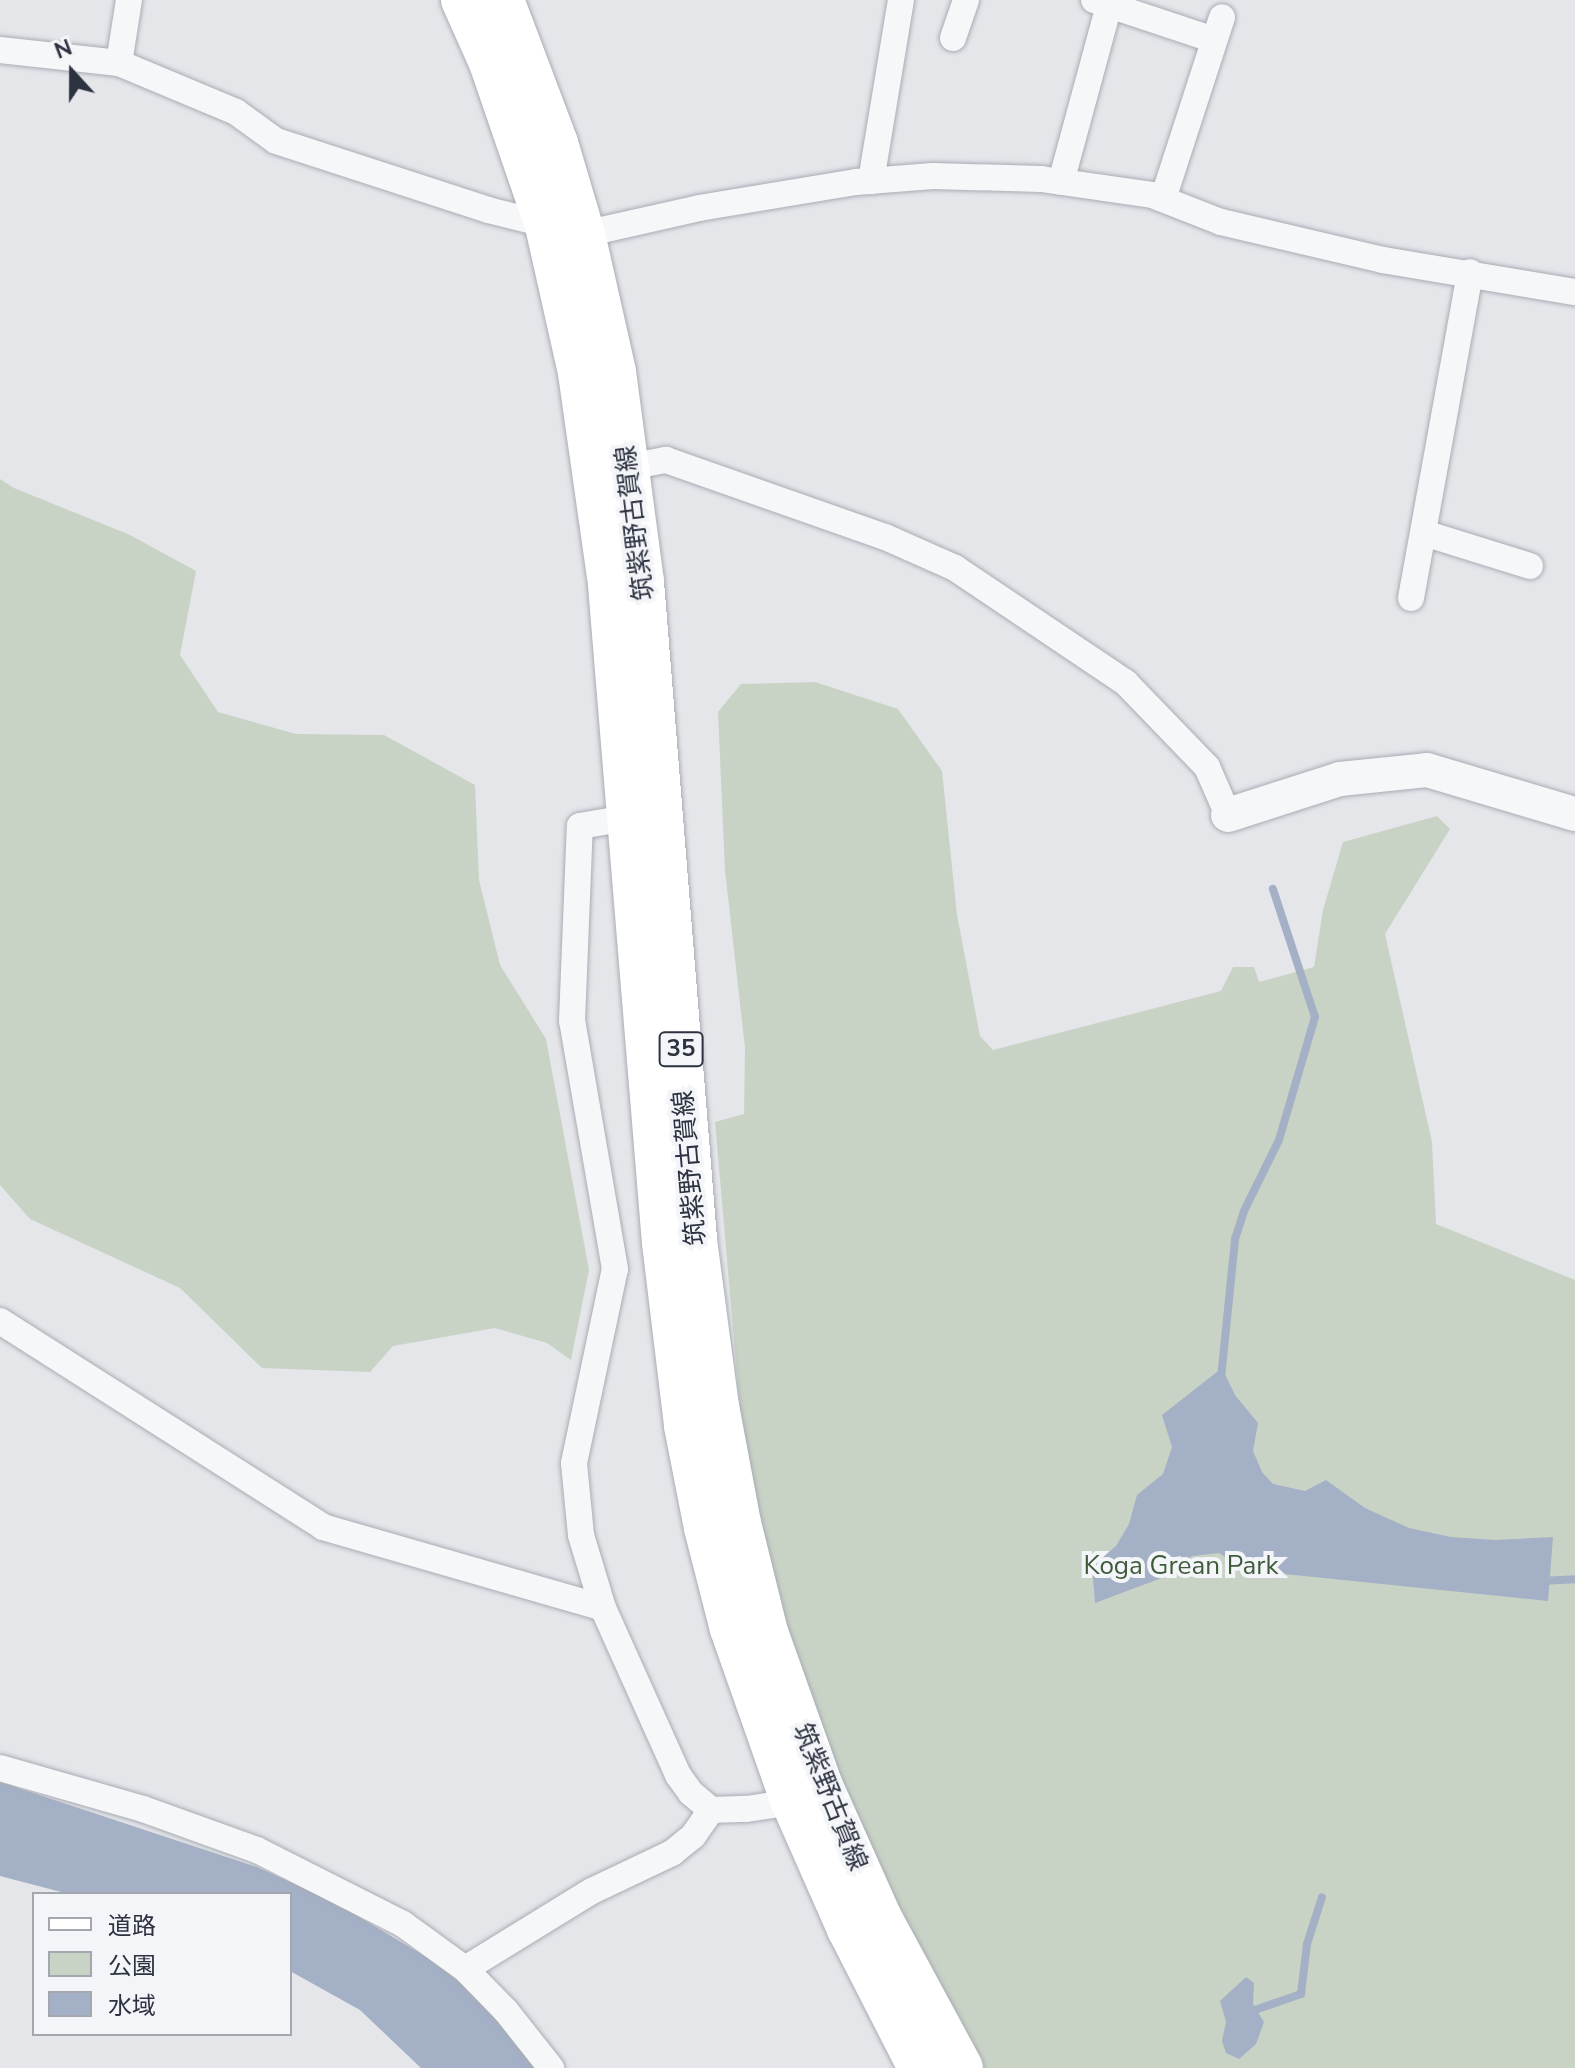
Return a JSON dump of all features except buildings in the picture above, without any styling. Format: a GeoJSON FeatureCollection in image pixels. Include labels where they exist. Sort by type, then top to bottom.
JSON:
{"type":"FeatureCollection","features":[{"type":"Feature","properties":{"kind":"main road","name":"筑紫野古賀線"},"geometry":{"type":"LineString","coordinates":[[462,0],[521,147],[565,230],[615,372],[643,582],[696,1240],[718,1406],[740,1523],[767,1632],[821,1784],[881,1918],[962,2068]]}},
{"type":"Feature","properties":{"kind":"main road","name":"筑紫野古賀線"},"geometry":{"type":"LineString","coordinates":[[503,0],[557,143],[579,373],[609,585],[663,1243],[685,1426],[705,1528],[731,1629],[792,1802],[848,1929],[919,2068]]}},
{"type":"Feature","properties":{"kind":"street"},"geometry":{"type":"LineString","coordinates":[[119,63],[129,0]]}},
{"type":"Feature","properties":{"kind":"street"},"geometry":{"type":"LineString","coordinates":[[871,181],[901,0]]}},
{"type":"Feature","properties":{"kind":"street"},"geometry":{"type":"LineString","coordinates":[[953,38],[966,0]]}},
{"type":"Feature","properties":{"kind":"street"},"geometry":{"type":"LineString","coordinates":[[1061,182],[1101,2],[1218,28],[1163,199]]}},
{"type":"Feature","properties":{"kind":"street"},"geometry":{"type":"LineString","coordinates":[[0,50],[119,63],[236,112],[276,141],[565,230],[871,181],[933,176],[1061,182],[1163,199],[1221,222],[1368,257],[1575,292]]}},
{"type":"Feature","properties":{"kind":"street"},"geometry":{"type":"LineString","coordinates":[[1411,598],[1470,272]]}},
{"type":"Feature","properties":{"kind":"street"},"geometry":{"type":"LineString","coordinates":[[629,467],[666,460],[885,537],[955,568],[1126,683],[1207,767],[1228,815],[1340,779],[1427,770],[1575,814]]}},
{"type":"Feature","properties":{"kind":"street"},"geometry":{"type":"LineString","coordinates":[[1424,533],[1530,566]]}},
{"type":"Feature","properties":{"kind":"street"},"geometry":{"type":"LineString","coordinates":[[627,818],[580,826],[572,1021],[615,1269],[574,1463],[581,1535],[603,1608],[678,1775],[691,1793],[711,1810],[747,1809],[792,1802]]}},
{"type":"Feature","properties":{"kind":"street"},"geometry":{"type":"LineString","coordinates":[[0,1321],[323,1527],[603,1608]]}},
{"type":"Feature","properties":{"kind":"street"},"geometry":{"type":"LineString","coordinates":[[0,1768],[143,1809],[257,1850],[403,1924],[465,1969],[506,2011],[551,2068]]}},
{"type":"Feature","properties":{"kind":"street"},"geometry":{"type":"LineString","coordinates":[[465,1969],[592,1891],[672,1853],[693,1836],[711,1810]]}},
{"type":"Feature","properties":{"kind":"green space"},"geometry":{"type":"Polygon","coordinates":[[[0,479],[14,488],[130,535],[196,571],[180,655],[218,712],[296,734],[384,735],[475,785],[479,880],[500,965],[546,1039],[589,1270],[571,1360],[547,1343],[495,1328],[393,1346],[370,1372],[262,1368],[180,1288],[30,1219],[0,1185],[0,479]]]}},
{"type":"Feature","properties":{"kind":"green space","name":"Koga Grean Park"},"geometry":{"type":"Polygon","coordinates":[[[815,682],[898,709],[942,771],[957,915],[980,1036],[993,1050],[1221,991],[1233,967],[1254,967],[1259,982],[1314,967],[1323,910],[1343,842],[1437,816],[1450,829],[1385,934],[1432,1142],[1436,1224],[1575,1280],[1575,2068],[976,2068],[874,1876],[751,1535],[715,1122],[744,1114],[745,1048],[725,870],[718,712],[741,684],[815,682]]]}},
{"type":"Feature","properties":{"kind":"water"},"geometry":{"type":"Polygon","coordinates":[[[1222,1368],[1235,1395],[1258,1423],[1253,1451],[1262,1472],[1273,1484],[1305,1491],[1326,1480],[1365,1508],[1409,1528],[1451,1537],[1495,1540],[1553,1537],[1548,1601],[1245,1570],[1219,1553],[1192,1556],[1167,1576],[1095,1603],[1092,1566],[1116,1546],[1129,1524],[1137,1495],[1163,1474],[1172,1447],[1162,1415],[1222,1368]]]}},
{"type":"Feature","properties":{"kind":"water"},"geometry":{"type":"Polygon","coordinates":[[[0,1782],[257,1867],[336,1903],[446,1969],[477,1996],[535,2068],[421,2068],[360,2010],[292,1972],[292,1892],[61,1892],[0,1876],[0,1782]]]}},
{"type":"Feature","properties":{"kind":"water"},"geometry":{"type":"Polygon","coordinates":[[[1246,1977],[1254,1983],[1253,2004],[1264,2022],[1256,2044],[1239,2059],[1226,2053],[1222,2041],[1226,2022],[1220,2001],[1246,1977]]]}},
{"type":"Feature","properties":{"kind":"waterway"},"geometry":{"type":"LineString","coordinates":[[1221,1378],[1235,1239],[1244,1211],[1279,1140],[1315,1017],[1273,889]]}},
{"type":"Feature","properties":{"kind":"waterway"},"geometry":{"type":"LineString","coordinates":[[1540,1581],[1575,1579]]}},
{"type":"Feature","properties":{"kind":"waterway"},"geometry":{"type":"LineString","coordinates":[[1252,2011],[1301,1994],[1307,1944],[1322,1897]]}}]}
